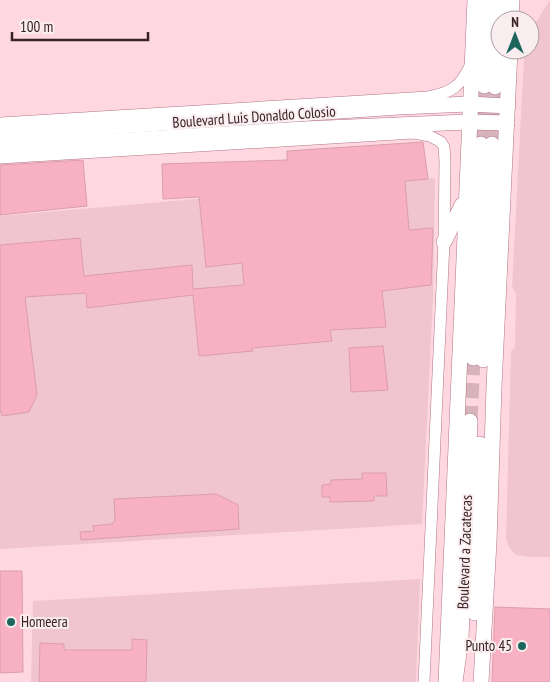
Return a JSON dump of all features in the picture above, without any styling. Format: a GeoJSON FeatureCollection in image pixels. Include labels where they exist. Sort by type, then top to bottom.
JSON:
{"type":"FeatureCollection","features":[{"type":"Feature","properties":{"kind":"main road"},"geometry":{"type":"LineString","coordinates":[[446,682],[464,199],[474,0]]}},
{"type":"Feature","properties":{"kind":"main road"},"geometry":{"type":"LineString","coordinates":[[487,0],[489,86],[498,0]]}},
{"type":"Feature","properties":{"kind":"main road"},"geometry":{"type":"LineString","coordinates":[[485,673],[510,60]]}},
{"type":"Feature","properties":{"kind":"main road"},"geometry":{"type":"LineString","coordinates":[[383,100],[399,107]]}},
{"type":"Feature","properties":{"kind":"main road","name":"Boulevard Luis Donaldo Colosio"},"geometry":{"type":"LineString","coordinates":[[0,134],[270,111],[469,104],[508,106]]}},
{"type":"Feature","properties":{"kind":"main road","name":"Boulevard Luis Donaldo Colosio"},"geometry":{"type":"LineString","coordinates":[[0,148],[304,129],[468,122],[507,123]]}},
{"type":"Feature","properties":{"kind":"main road"},"geometry":{"type":"LineString","coordinates":[[304,129],[331,138]]}},
{"type":"Feature","properties":{"kind":"main road"},"geometry":{"type":"LineString","coordinates":[[0,140],[22,132],[32,137],[56,138],[76,143]]}},
{"type":"Feature","properties":{"kind":"main road"},"geometry":{"type":"LineString","coordinates":[[157,148],[175,137]]}},
{"type":"Feature","properties":{"kind":"main road"},"geometry":{"type":"LineString","coordinates":[[478,359],[487,144]]}},
{"type":"Feature","properties":{"kind":"main road"},"geometry":{"type":"LineString","coordinates":[[444,242],[464,199]]}},
{"type":"Feature","properties":{"kind":"main road","name":"Boulevard a Zacatecas"},"geometry":{"type":"LineString","coordinates":[[455,682],[462,638],[475,421],[473,682]]}},
{"type":"Feature","properties":{"kind":"street","name":"Boulevard Luis Donaldo Colosio"},"geometry":{"type":"LineString","coordinates":[[0,123],[270,111],[443,94],[460,84],[472,63]]}},
{"type":"Feature","properties":{"kind":"street","name":"Boulevard Luis Donaldo Colosio"},"geometry":{"type":"LineString","coordinates":[[0,158],[414,133],[430,136],[444,147],[444,242]]}},
{"type":"Feature","properties":{"kind":"street"},"geometry":{"type":"LineString","coordinates":[[424,682],[444,242]]}},
{"type":"Feature","properties":{"kind":"shaded area"},"geometry":{"type":"Polygon","coordinates":[[[550,0],[550,557],[530,557],[516,555],[509,547],[506,539],[511,351],[515,347],[516,294],[512,287],[524,60],[540,60],[540,16],[550,0]]]}},
{"type":"Feature","properties":{"kind":"shaded area"},"geometry":{"type":"Polygon","coordinates":[[[435,178],[433,297],[422,524],[0,549],[0,216],[435,178]]]}},
{"type":"Feature","properties":{"kind":"shaded area"},"geometry":{"type":"Polygon","coordinates":[[[420,579],[416,682],[31,682],[33,601],[420,579]]]}},
{"type":"Feature","properties":{"kind":"building"},"geometry":{"type":"Polygon","coordinates":[[[423,142],[428,179],[405,181],[409,230],[433,228],[431,285],[382,291],[386,327],[330,330],[332,341],[252,348],[253,351],[199,356],[193,295],[87,308],[86,293],[25,297],[37,395],[29,412],[2,416],[0,409],[0,245],[80,238],[84,276],[192,265],[193,289],[244,285],[242,263],[206,267],[199,197],[163,199],[162,164],[287,160],[287,151],[423,142]]]}},
{"type":"Feature","properties":{"kind":"building"},"geometry":{"type":"Polygon","coordinates":[[[83,160],[87,206],[0,215],[0,165],[83,160]]]}},
{"type":"Feature","properties":{"kind":"building"},"geometry":{"type":"Polygon","coordinates":[[[383,346],[388,390],[351,392],[349,348],[383,346]]]}},
{"type":"Feature","properties":{"kind":"building"},"geometry":{"type":"Polygon","coordinates":[[[362,473],[386,473],[387,496],[374,496],[374,501],[330,502],[330,497],[322,497],[322,485],[331,484],[331,480],[362,479],[362,473]]]}},
{"type":"Feature","properties":{"kind":"building"},"geometry":{"type":"Polygon","coordinates":[[[216,494],[238,505],[239,529],[81,540],[80,532],[94,531],[93,526],[112,524],[115,520],[114,499],[216,494]]]}},
{"type":"Feature","properties":{"kind":"building","name":"Homeera"},"geometry":{"type":"Polygon","coordinates":[[[0,571],[22,571],[23,672],[0,673],[0,571]]]}},
{"type":"Feature","properties":{"kind":"building","name":"Punto 45"},"geometry":{"type":"Polygon","coordinates":[[[495,607],[550,609],[550,682],[492,682],[495,607]]]}},
{"type":"Feature","properties":{"kind":"building"},"geometry":{"type":"Polygon","coordinates":[[[132,639],[147,640],[146,682],[39,682],[40,643],[64,644],[64,650],[132,650],[132,639]]]}},
{"type":"Feature","properties":{"kind":"tunnel"},"geometry":{"type":"LineString","coordinates":[[481,144],[484,86]]}},
{"type":"Feature","properties":{"kind":"tunnel"},"geometry":{"type":"LineString","coordinates":[[492,144],[495,87]]}},
{"type":"Feature","properties":{"kind":"tunnel"},"geometry":{"type":"LineString","coordinates":[[470,421],[473,358]]}},
{"type":"Feature","properties":{"kind":"place","name":"Homeera"},"geometry":{"type":"Point","coordinates":[11,622]}},
{"type":"Feature","properties":{"kind":"place","name":"Punto 45"},"geometry":{"type":"Point","coordinates":[522,646]}}]}
